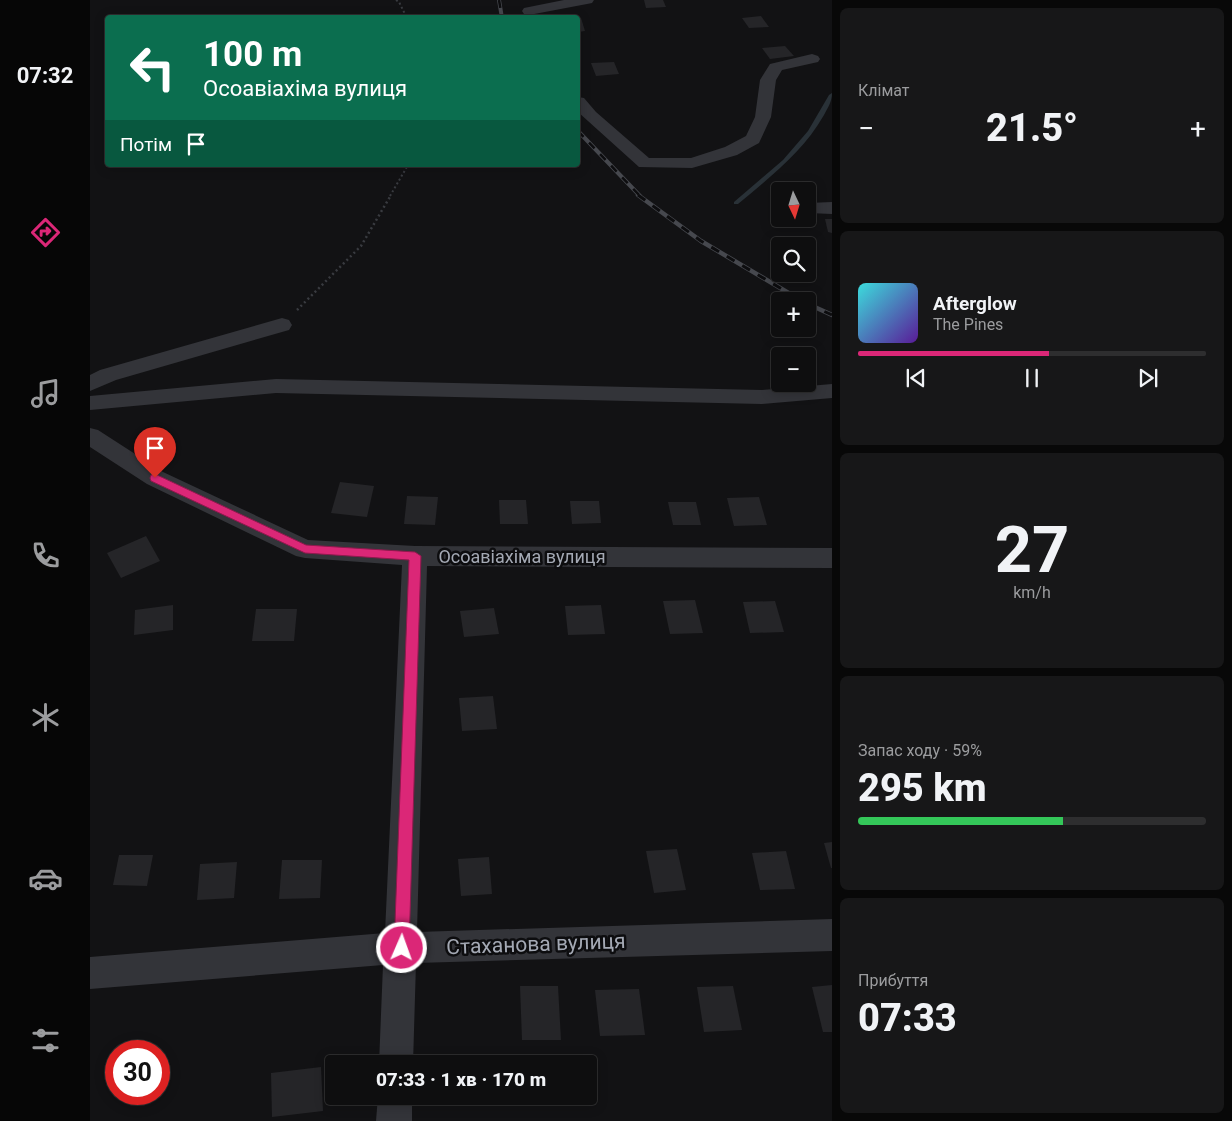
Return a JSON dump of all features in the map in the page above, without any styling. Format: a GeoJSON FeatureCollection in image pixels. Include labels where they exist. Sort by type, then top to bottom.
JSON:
{"type":"FeatureCollection","features":[{"type":"Feature","properties":{"kind":"street"},"geometry":{"type":"LineString","coordinates":[[530,9],[587,0]]}},
{"type":"Feature","properties":{"kind":"street"},"geometry":{"type":"LineString","coordinates":[[580,104],[590,116],[645,163],[692,163],[730,151],[753,138],[763,117],[768,80],[776,67],[812,60]]}},
{"type":"Feature","properties":{"kind":"street"},"geometry":{"type":"LineString","coordinates":[[816,208],[832,208]]}},
{"type":"Feature","properties":{"kind":"street"},"geometry":{"type":"LineString","coordinates":[[90,384],[108,375],[282,325]]}},
{"type":"Feature","properties":{"kind":"street"},"geometry":{"type":"LineString","coordinates":[[90,403],[276,386],[762,397],[832,391]]}},
{"type":"Feature","properties":{"kind":"street","name":"Осоавіахіма вулиця"},"geometry":{"type":"LineString","coordinates":[[90,436],[155,478],[305,549],[415,556],[832,558]]}},
{"type":"Feature","properties":{"kind":"street"},"geometry":{"type":"LineString","coordinates":[[396,1055],[402,948],[415,556]]}},
{"type":"Feature","properties":{"kind":"street","name":"Стаханова вулиця"},"geometry":{"type":"LineString","coordinates":[[90,974],[402,948],[832,935]]}},
{"type":"Feature","properties":{"kind":"street"},"geometry":{"type":"LineString","coordinates":[[394,1121],[395,1105]]}},
{"type":"Feature","properties":{"kind":"path"},"geometry":{"type":"LineString","coordinates":[[396,0],[399,2],[405,15]]}},
{"type":"Feature","properties":{"kind":"path"},"geometry":{"type":"LineString","coordinates":[[282,325],[361,246],[407,167]]}},
{"type":"Feature","properties":{"kind":"building"},"geometry":{"type":"Polygon","coordinates":[[[644,0],[663,0],[666,7],[646,8],[644,0]]]}},
{"type":"Feature","properties":{"kind":"building"},"geometry":{"type":"Polygon","coordinates":[[[761,16],[769,27],[749,28],[742,18],[761,16]]]}},
{"type":"Feature","properties":{"kind":"building"},"geometry":{"type":"Polygon","coordinates":[[[581,18],[585,31],[580,32],[581,18]]]}},
{"type":"Feature","properties":{"kind":"building"},"geometry":{"type":"Polygon","coordinates":[[[785,46],[794,56],[770,59],[762,48],[785,46]]]}},
{"type":"Feature","properties":{"kind":"building"},"geometry":{"type":"Polygon","coordinates":[[[614,62],[619,74],[596,76],[591,63],[614,62]]]}},
{"type":"Feature","properties":{"kind":"building"},"geometry":{"type":"Polygon","coordinates":[[[825,219],[832,219],[832,233],[828,232],[825,219]]]}},
{"type":"Feature","properties":{"kind":"building"},"geometry":{"type":"Polygon","coordinates":[[[340,482],[374,486],[367,517],[331,513],[340,482]]]}},
{"type":"Feature","properties":{"kind":"building"},"geometry":{"type":"Polygon","coordinates":[[[407,496],[438,497],[435,525],[404,524],[407,496]]]}},
{"type":"Feature","properties":{"kind":"building"},"geometry":{"type":"Polygon","coordinates":[[[759,497],[767,525],[734,526],[727,498],[759,497]]]}},
{"type":"Feature","properties":{"kind":"building"},"geometry":{"type":"Polygon","coordinates":[[[499,500],[526,500],[528,524],[500,524],[499,500]]]}},
{"type":"Feature","properties":{"kind":"building"},"geometry":{"type":"Polygon","coordinates":[[[570,501],[599,501],[601,523],[572,524],[570,501]]]}},
{"type":"Feature","properties":{"kind":"building"},"geometry":{"type":"Polygon","coordinates":[[[668,502],[696,502],[701,525],[673,525],[668,502]]]}},
{"type":"Feature","properties":{"kind":"building"},"geometry":{"type":"Polygon","coordinates":[[[146,536],[160,561],[121,578],[107,553],[146,536]]]}},
{"type":"Feature","properties":{"kind":"building"},"geometry":{"type":"Polygon","coordinates":[[[695,600],[703,633],[670,634],[663,601],[695,600]]]}},
{"type":"Feature","properties":{"kind":"building"},"geometry":{"type":"Polygon","coordinates":[[[775,601],[784,632],[750,633],[743,602],[775,601]]]}},
{"type":"Feature","properties":{"kind":"building"},"geometry":{"type":"Polygon","coordinates":[[[173,605],[173,630],[134,635],[135,610],[173,605]]]}},
{"type":"Feature","properties":{"kind":"building"},"geometry":{"type":"Polygon","coordinates":[[[601,605],[605,634],[568,635],[565,606],[601,605]]]}},
{"type":"Feature","properties":{"kind":"building"},"geometry":{"type":"Polygon","coordinates":[[[494,608],[499,634],[464,637],[460,611],[494,608]]]}},
{"type":"Feature","properties":{"kind":"building"},"geometry":{"type":"Polygon","coordinates":[[[256,609],[297,609],[294,641],[252,641],[256,609]]]}},
{"type":"Feature","properties":{"kind":"building"},"geometry":{"type":"Polygon","coordinates":[[[493,696],[497,729],[462,731],[459,698],[493,696]]]}},
{"type":"Feature","properties":{"kind":"building"},"geometry":{"type":"Polygon","coordinates":[[[832,842],[832,868],[831,868],[824,843],[832,842]]]}},
{"type":"Feature","properties":{"kind":"building"},"geometry":{"type":"Polygon","coordinates":[[[677,849],[686,890],[654,893],[646,851],[677,849]]]}},
{"type":"Feature","properties":{"kind":"building"},"geometry":{"type":"Polygon","coordinates":[[[786,851],[795,889],[760,890],[752,853],[786,851]]]}},
{"type":"Feature","properties":{"kind":"building"},"geometry":{"type":"Polygon","coordinates":[[[119,855],[153,855],[147,886],[113,885],[119,855]]]}},
{"type":"Feature","properties":{"kind":"building"},"geometry":{"type":"Polygon","coordinates":[[[489,857],[492,894],[461,896],[458,859],[489,857]]]}},
{"type":"Feature","properties":{"kind":"building"},"geometry":{"type":"Polygon","coordinates":[[[282,860],[322,860],[320,898],[279,899],[282,860]]]}},
{"type":"Feature","properties":{"kind":"building"},"geometry":{"type":"Polygon","coordinates":[[[237,862],[234,898],[197,900],[200,864],[237,862]]]}},
{"type":"Feature","properties":{"kind":"building"},"geometry":{"type":"Polygon","coordinates":[[[832,985],[832,1032],[823,1032],[812,987],[832,985]]]}},
{"type":"Feature","properties":{"kind":"building"},"geometry":{"type":"Polygon","coordinates":[[[520,986],[558,986],[561,1040],[522,1040],[520,986]]]}},
{"type":"Feature","properties":{"kind":"building"},"geometry":{"type":"Polygon","coordinates":[[[733,986],[742,1030],[704,1032],[697,987],[733,986]]]}},
{"type":"Feature","properties":{"kind":"building"},"geometry":{"type":"Polygon","coordinates":[[[639,989],[645,1035],[600,1036],[595,990],[639,989]]]}},
{"type":"Feature","properties":{"kind":"building"},"geometry":{"type":"Polygon","coordinates":[[[321,1067],[323,1111],[272,1117],[271,1073],[321,1067]]]}},
{"type":"Feature","properties":{"kind":"waterway"},"geometry":{"type":"LineString","coordinates":[[736,203],[785,161],[811,132],[832,95]]}},
{"type":"Feature","properties":{"kind":"railway"},"geometry":{"type":"LineString","coordinates":[[499,0],[502,15]]}},
{"type":"Feature","properties":{"kind":"railway"},"geometry":{"type":"LineString","coordinates":[[580,133],[640,196]]}},
{"type":"Feature","properties":{"kind":"railway"},"geometry":{"type":"LineString","coordinates":[[638,195],[701,241],[787,292]]}},
{"type":"Feature","properties":{"kind":"railway"},"geometry":{"type":"LineString","coordinates":[[816,308],[832,315]]}},
{"type":"Feature","properties":{"kind":"route"},"geometry":{"type":"LineString","coordinates":[[155,478],[305,549],[415,556],[402,948]]}}]}
